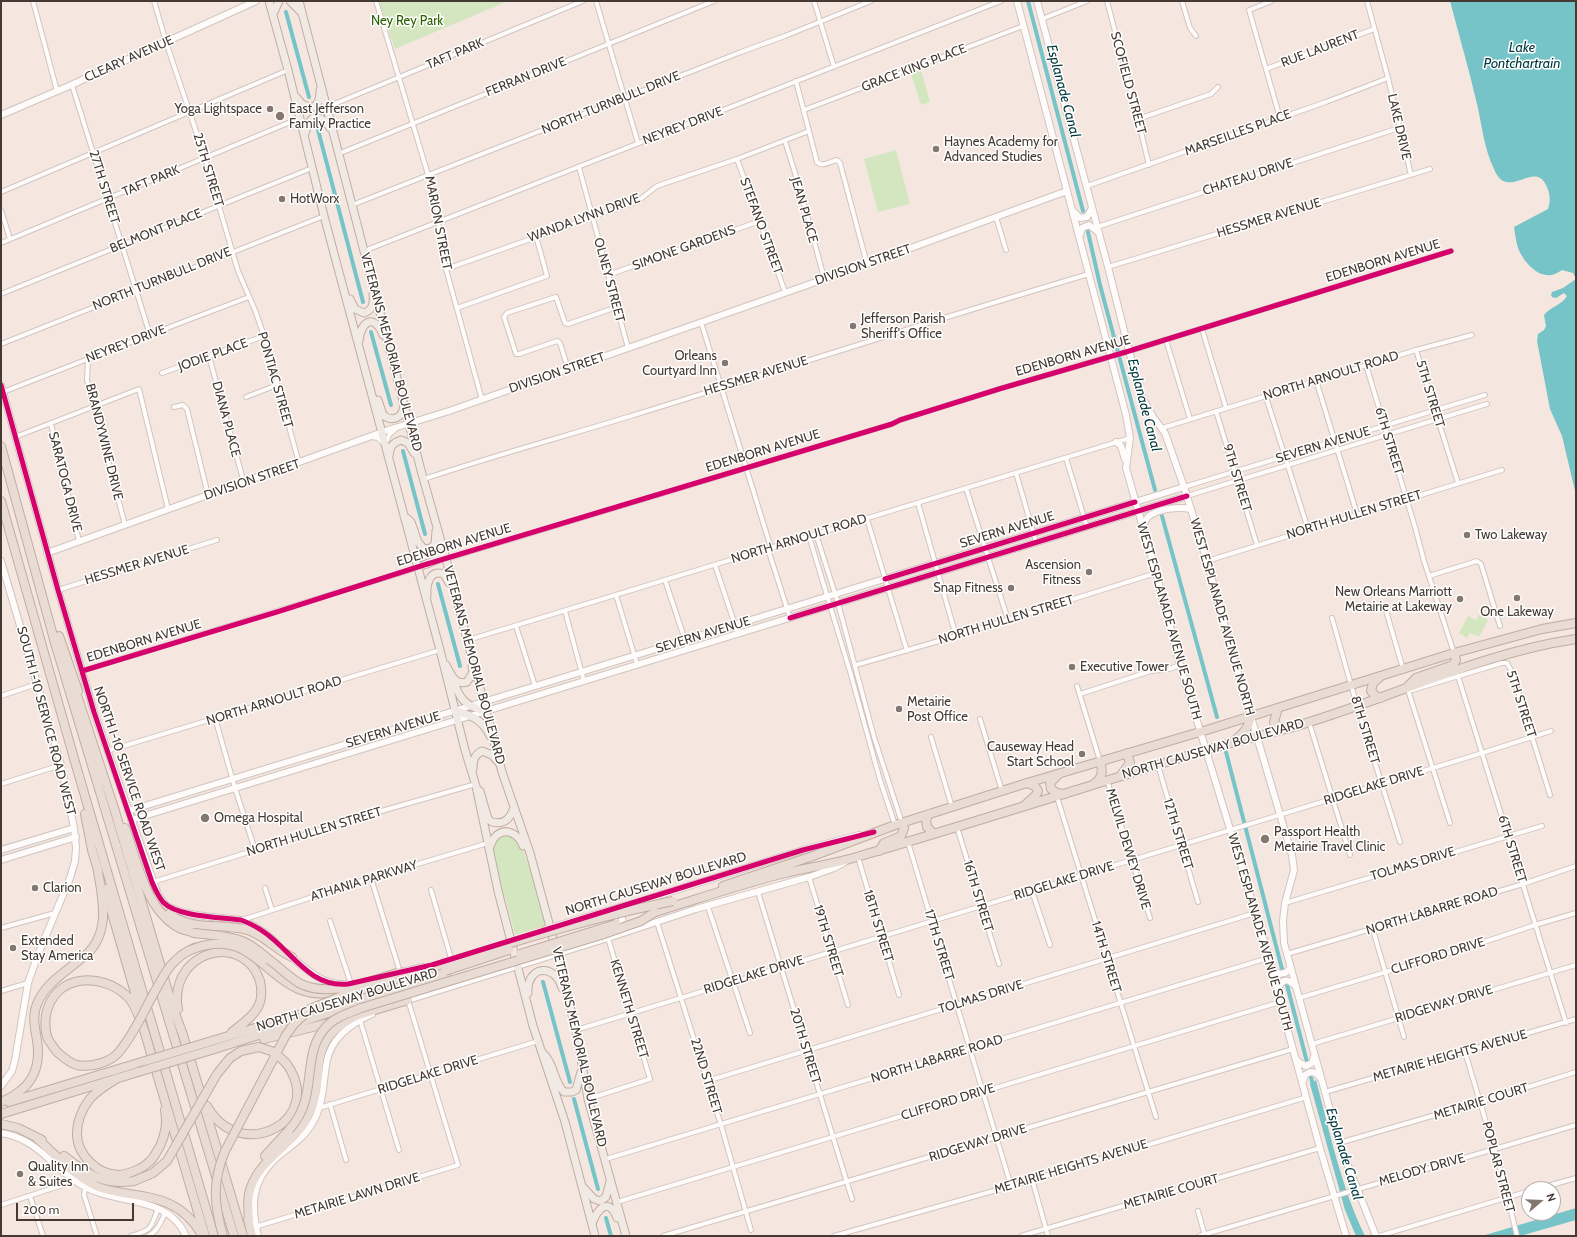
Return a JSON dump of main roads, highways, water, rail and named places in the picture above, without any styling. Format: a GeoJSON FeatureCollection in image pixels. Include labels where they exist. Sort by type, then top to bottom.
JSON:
{"type":"FeatureCollection","features":[{"type":"Feature","properties":{"kind":"highway"},"geometry":{"type":"LineString","coordinates":[[1,446],[55,643],[234,1236]]}},
{"type":"Feature","properties":{"kind":"highway"},"geometry":{"type":"LineString","coordinates":[[1,502],[75,762],[214,1236]]}},
{"type":"Feature","properties":{"kind":"highway"},"geometry":{"type":"LineString","coordinates":[[28,542],[40,572],[68,670],[114,808],[172,1005],[183,1035],[243,1236]]}},
{"type":"Feature","properties":{"kind":"highway","name":"NORTH CAUSEWAY BOULEVARD"},"geometry":{"type":"LineString","coordinates":[[284,1027],[374,991],[445,974],[655,912],[780,868],[874,832],[1027,783],[1403,670],[1454,653],[1542,629],[1576,623]]}},
{"type":"Feature","properties":{"kind":"highway"},"geometry":{"type":"LineString","coordinates":[[59,636],[138,866],[154,903],[171,922],[180,928],[194,933],[226,936],[243,941],[256,949],[300,983],[314,988],[339,988],[410,975]]}},
{"type":"Feature","properties":{"kind":"highway","name":"NORTH CAUSEWAY BOULEVARD"},"geometry":{"type":"LineString","coordinates":[[1,1114],[60,1091],[227,1041],[284,1027],[445,974],[538,941],[672,901],[879,851],[1207,750],[1309,722],[1483,662],[1537,646],[1576,639]]}},
{"type":"Feature","properties":{"kind":"highway"},"geometry":{"type":"LineString","coordinates":[[1408,689],[1416,678],[1453,665],[1456,660],[1454,653]]}},
{"type":"Feature","properties":{"kind":"highway"},"geometry":{"type":"LineString","coordinates":[[1381,676],[1371,687],[1373,694],[1384,697]]}},
{"type":"Feature","properties":{"kind":"highway"},"geometry":{"type":"LineString","coordinates":[[1278,708],[1274,722],[1276,725],[1285,729]]}},
{"type":"Feature","properties":{"kind":"highway"},"geometry":{"type":"LineString","coordinates":[[1232,743],[1249,726],[1251,716]]}},
{"type":"Feature","properties":{"kind":"highway"},"geometry":{"type":"LineString","coordinates":[[1121,776],[1130,763],[1127,753]]}},
{"type":"Feature","properties":{"kind":"highway"},"geometry":{"type":"LineString","coordinates":[[1094,785],[1102,776],[1100,761]]}},
{"type":"Feature","properties":{"kind":"highway"},"geometry":{"type":"LineString","coordinates":[[75,762],[92,850],[137,1000],[144,1030],[161,1087],[169,1108],[204,1236]]}},
{"type":"Feature","properties":{"kind":"highway"},"geometry":{"type":"LineString","coordinates":[[1060,773],[1050,783],[1051,789],[1057,793],[1066,794]]}},
{"type":"Feature","properties":{"kind":"highway"},"geometry":{"type":"LineString","coordinates":[[1022,807],[1036,795],[1038,791],[1035,786],[1027,783]]}},
{"type":"Feature","properties":{"kind":"highway"},"geometry":{"type":"LineString","coordinates":[[929,814],[926,820],[926,827],[934,834]]}},
{"type":"Feature","properties":{"kind":"highway"},"geometry":{"type":"LineString","coordinates":[[879,851],[884,843],[901,836],[904,828],[898,824]]}},
{"type":"Feature","properties":{"kind":"highway"},"geometry":{"type":"LineString","coordinates":[[1,1103],[12,1098],[23,1090],[35,1074],[39,1057],[33,1020],[36,1005],[44,991],[56,979],[86,955],[97,941],[100,934],[103,920],[103,907],[97,866]]}},
{"type":"Feature","properties":{"kind":"highway"},"geometry":{"type":"LineString","coordinates":[[224,1236],[215,1200],[215,1182],[218,1165],[286,1035],[302,1016],[319,1004],[342,996],[577,924],[637,908],[672,901]]}},
{"type":"Feature","properties":{"kind":"highway"},"geometry":{"type":"LineString","coordinates":[[154,903],[170,916],[181,921],[193,924],[237,928],[256,933],[292,958]]}},
{"type":"Feature","properties":{"kind":"highway"},"geometry":{"type":"LineString","coordinates":[[252,1226],[246,1211],[244,1198],[252,1173],[289,1130],[300,1114],[305,1101],[313,1051],[319,1036],[326,1026],[338,1017],[361,1008],[601,935],[641,921],[655,912]]}},
{"type":"Feature","properties":{"kind":"highway"},"geometry":{"type":"LineString","coordinates":[[144,1030],[137,1011],[128,998],[115,987],[102,981],[77,981],[66,985],[56,994],[48,1007],[45,1022],[48,1039],[57,1052],[67,1060],[78,1065],[91,1065],[105,1061],[115,1056],[129,1036],[166,973],[175,961],[187,951],[200,946],[215,943],[229,944],[242,948],[290,986],[300,991],[316,994],[329,994],[400,972]]}},
{"type":"Feature","properties":{"kind":"highway"},"geometry":{"type":"LineString","coordinates":[[183,1035],[176,1001],[178,987],[182,976],[191,965],[208,954],[222,952],[236,954],[248,961],[257,972],[261,986],[261,1001],[254,1012],[227,1041]]}},
{"type":"Feature","properties":{"kind":"highway"},"geometry":{"type":"LineString","coordinates":[[374,991],[409,978],[452,958]]}},
{"type":"Feature","properties":{"kind":"highway"},"geometry":{"type":"LineString","coordinates":[[252,1236],[252,1226],[248,1205],[249,1193],[258,1171],[265,1162],[301,1128],[307,1118],[312,1106],[319,1059],[330,1034],[338,1026],[388,1006],[408,1000]]}},
{"type":"Feature","properties":{"kind":"highway"},"geometry":{"type":"LineString","coordinates":[[227,1041],[240,1044],[284,1027],[360,1017]]}},
{"type":"Feature","properties":{"kind":"highway","name":"NORTH CAUSEWAY BOULEVARD"},"geometry":{"type":"LineString","coordinates":[[1,1103],[118,1078],[227,1041]]}},
{"type":"Feature","properties":{"kind":"highway"},"geometry":{"type":"LineString","coordinates":[[1,1124],[18,1128],[37,1138],[96,1178],[108,1182],[121,1183],[141,1179],[153,1173],[167,1161],[217,1074],[230,1058],[241,1051],[259,1047],[274,1052],[286,1063],[294,1075],[297,1089],[297,1098],[291,1114],[275,1129],[264,1134],[248,1135],[228,1128],[213,1115],[202,1099]]}},
{"type":"Feature","properties":{"kind":"highway"},"geometry":{"type":"LineString","coordinates":[[118,1078],[102,1088],[90,1099],[81,1112],[77,1134],[79,1146],[90,1163],[105,1172],[114,1175],[130,1173],[146,1166],[154,1158],[161,1145],[165,1134],[166,1117],[161,1087]]}},
{"type":"Feature","properties":{"kind":"highway"},"geometry":{"type":"LineString","coordinates":[[37,1138],[85,1180],[110,1191],[160,1199],[172,1204],[185,1212],[204,1236]]}},
{"type":"Feature","properties":{"kind":"highway"},"geometry":{"type":"LineString","coordinates":[[225,1206],[233,1218],[239,1236]]}},
{"type":"Feature","properties":{"kind":"main road"},"geometry":{"type":"LineString","coordinates":[[269,1],[381,433],[404,516],[420,566],[429,613],[441,653],[457,720],[476,784],[482,793],[488,819],[492,822],[503,823],[509,819],[514,808]]}},
{"type":"Feature","properties":{"kind":"main road"},"geometry":{"type":"LineString","coordinates":[[273,14],[279,1]]}},
{"type":"Feature","properties":{"kind":"main road"},"geometry":{"type":"LineString","coordinates":[[290,1],[303,14]]}},
{"type":"Feature","properties":{"kind":"main road","name":"VETERANS MEMORIAL BOULEVARD"},"geometry":{"type":"LineString","coordinates":[[299,1],[338,154],[500,764],[536,875],[557,953],[573,1014],[588,1099],[606,1159],[626,1236]]}},
{"type":"Feature","properties":{"kind":"main road"},"geometry":{"type":"LineString","coordinates":[[294,93],[302,104],[311,108],[316,105],[320,97],[320,84]]}},
{"type":"Feature","properties":{"kind":"main road"},"geometry":{"type":"LineString","coordinates":[[304,135],[307,123],[312,118],[316,117],[324,120],[334,134]]}},
{"type":"Feature","properties":{"kind":"main road"},"geometry":{"type":"LineString","coordinates":[[339,269],[352,304],[358,311],[364,313],[370,309],[373,303],[370,271]]}},
{"type":"Feature","properties":{"kind":"main road"},"geometry":{"type":"LineString","coordinates":[[359,346],[361,329],[366,323],[372,322],[380,328],[389,347]]}},
{"type":"Feature","properties":{"kind":"main road"},"geometry":{"type":"LineString","coordinates":[[371,390],[377,398],[383,415],[388,418],[395,419],[402,414],[404,402]]}},
{"type":"Feature","properties":{"kind":"main road"},"geometry":{"type":"LineString","coordinates":[[391,467],[390,447],[397,441],[405,441],[410,446],[423,476]]}},
{"type":"Feature","properties":{"kind":"main road"},"geometry":{"type":"LineString","coordinates":[[404,516],[411,522],[419,545],[425,549],[432,548],[436,543],[435,520]]}},
{"type":"Feature","properties":{"kind":"main road"},"geometry":{"type":"LineString","coordinates":[[420,566],[438,559],[441,553],[441,542]]}},
{"type":"Feature","properties":{"kind":"main road"},"geometry":{"type":"LineString","coordinates":[[429,613],[427,586],[432,574],[444,574],[457,604]]}},
{"type":"Feature","properties":{"kind":"main road"},"geometry":{"type":"LineString","coordinates":[[441,653],[460,696],[467,705],[486,711]]}},
{"type":"Feature","properties":{"kind":"main road"},"geometry":{"type":"LineString","coordinates":[[449,670],[456,682],[467,682],[473,672],[472,656]]}},
{"type":"Feature","properties":{"kind":"main road"},"geometry":{"type":"LineString","coordinates":[[455,711],[470,716],[480,722],[486,728],[498,754]]}},
{"type":"Feature","properties":{"kind":"main road"},"geometry":{"type":"LineString","coordinates":[[500,764],[492,755],[482,751],[474,758],[473,764],[488,846],[528,1006],[538,1042],[558,1096],[595,1236]]}},
{"type":"Feature","properties":{"kind":"main road"},"geometry":{"type":"LineString","coordinates":[[488,846],[499,834],[511,832],[517,836],[522,843],[530,865],[536,875]]}},
{"type":"Feature","properties":{"kind":"main road"},"geometry":{"type":"LineString","coordinates":[[528,1006],[528,984],[537,972],[547,970],[556,975],[561,983],[566,1003],[573,1014]]}},
{"type":"Feature","properties":{"kind":"main road"},"geometry":{"type":"LineString","coordinates":[[541,1051],[549,1058],[559,1085],[564,1092],[572,1092],[576,1090],[581,1077],[582,1065]]}},
{"type":"Feature","properties":{"kind":"main road"},"geometry":{"type":"LineString","coordinates":[[580,1178],[591,1196],[600,1201],[605,1199],[608,1194],[610,1178]]}},
{"type":"Feature","properties":{"kind":"main road"},"geometry":{"type":"LineString","coordinates":[[592,1225],[599,1209],[607,1206],[614,1211],[623,1228]]}},
{"type":"Feature","properties":{"kind":"water","name":"Lake Pontchartrain"},"geometry":{"type":"Polygon","coordinates":[[[1450,1],[1576,1],[1576,279],[1573,273],[1562,270],[1551,275],[1538,272],[1530,266],[1518,248],[1514,227],[1548,209],[1550,197],[1546,185],[1538,177],[1533,176],[1517,181],[1506,182],[1500,179],[1496,173],[1486,145],[1474,91],[1450,1]]]}},
{"type":"Feature","properties":{"kind":"water"},"geometry":{"type":"Polygon","coordinates":[[[1576,279],[1576,495],[1562,436],[1550,409],[1537,341],[1538,334],[1544,330],[1546,326],[1544,315],[1562,302],[1567,296],[1564,293],[1556,298],[1552,297],[1552,292],[1563,288],[1576,279]]]}},
{"type":"Feature","properties":{"kind":"water"},"geometry":{"type":"Polygon","coordinates":[[[1316,1080],[1331,1140],[1343,1179],[1349,1198],[1365,1236],[1356,1236],[1345,1210],[1310,1084],[1316,1080]]]}},
{"type":"Feature","properties":{"kind":"water"},"geometry":{"type":"Polygon","coordinates":[[[1576,1208],[1576,1220],[1520,1236],[1482,1236],[1532,1221],[1561,1221],[1561,1212],[1576,1208]]]}},
{"type":"Feature","properties":{"kind":"waterway","name":"Esplanade Canal"},"geometry":{"type":"LineString","coordinates":[[1028,1],[1083,211]]}},
{"type":"Feature","properties":{"kind":"waterway"},"geometry":{"type":"LineString","coordinates":[[286,12],[309,97]]}},
{"type":"Feature","properties":{"kind":"waterway"},"geometry":{"type":"LineString","coordinates":[[317,126],[363,302]]}},
{"type":"Feature","properties":{"kind":"waterway","name":"Esplanade Canal"},"geometry":{"type":"LineString","coordinates":[[1088,232],[1100,285],[1155,490]]}},
{"type":"Feature","properties":{"kind":"waterway"},"geometry":{"type":"LineString","coordinates":[[371,332],[391,405]]}},
{"type":"Feature","properties":{"kind":"waterway"},"geometry":{"type":"LineString","coordinates":[[403,451],[425,534]]}},
{"type":"Feature","properties":{"kind":"waterway","name":"Esplanade Canal"},"geometry":{"type":"LineString","coordinates":[[1162,516],[1217,717]]}},
{"type":"Feature","properties":{"kind":"waterway"},"geometry":{"type":"LineString","coordinates":[[438,584],[460,666]]}},
{"type":"Feature","properties":{"kind":"waterway","name":"Esplanade Canal"},"geometry":{"type":"LineString","coordinates":[[1226,752],[1282,969]]}},
{"type":"Feature","properties":{"kind":"waterway"},"geometry":{"type":"LineString","coordinates":[[543,982],[570,1082]]}},
{"type":"Feature","properties":{"kind":"waterway","name":"Esplanade Canal"},"geometry":{"type":"LineString","coordinates":[[1287,985],[1307,1062]]}},
{"type":"Feature","properties":{"kind":"waterway","name":"Esplanade Canal"},"geometry":{"type":"LineString","coordinates":[[1311,1077],[1313,1086]]}},
{"type":"Feature","properties":{"kind":"waterway"},"geometry":{"type":"LineString","coordinates":[[574,1099],[598,1189]]}},
{"type":"Feature","properties":{"kind":"waterway"},"geometry":{"type":"LineString","coordinates":[[606,1218],[611,1236]]}},
{"type":"Feature","properties":{"kind":"place","name":"Yoga Lightspace"},"geometry":{"type":"Point","coordinates":[270,109]}},
{"type":"Feature","properties":{"kind":"place","name":"East Jefferson Family Practice"},"geometry":{"type":"Point","coordinates":[280,116]}},
{"type":"Feature","properties":{"kind":"place","name":"Haynes Academy for Advanced Studies"},"geometry":{"type":"Point","coordinates":[936,149]}},
{"type":"Feature","properties":{"kind":"place","name":"HotWorx"},"geometry":{"type":"Point","coordinates":[282,199]}},
{"type":"Feature","properties":{"kind":"place","name":"Jefferson Parish Sheriff's Office"},"geometry":{"type":"Point","coordinates":[853,326]}},
{"type":"Feature","properties":{"kind":"place","name":"Orleans Courtyard Inn"},"geometry":{"type":"Point","coordinates":[725,363]}},
{"type":"Feature","properties":{"kind":"place","name":"Two Lakeway"},"geometry":{"type":"Point","coordinates":[1467,535]}},
{"type":"Feature","properties":{"kind":"place","name":"Ascension Fitness"},"geometry":{"type":"Point","coordinates":[1089,572]}},
{"type":"Feature","properties":{"kind":"place","name":"Snap Fitness"},"geometry":{"type":"Point","coordinates":[1011,588]}},
{"type":"Feature","properties":{"kind":"place","name":"One Lakeway"},"geometry":{"type":"Point","coordinates":[1517,598]}},
{"type":"Feature","properties":{"kind":"place","name":"New Orleans Marriott Metairie at Lakeway"},"geometry":{"type":"Point","coordinates":[1460,599]}},
{"type":"Feature","properties":{"kind":"place","name":"Executive Tower"},"geometry":{"type":"Point","coordinates":[1072,667]}},
{"type":"Feature","properties":{"kind":"place","name":"Metairie Post Office"},"geometry":{"type":"Point","coordinates":[899,709]}},
{"type":"Feature","properties":{"kind":"place","name":"Causeway Head Start School"},"geometry":{"type":"Point","coordinates":[1082,754]}},
{"type":"Feature","properties":{"kind":"place","name":"Omega Hospital"},"geometry":{"type":"Point","coordinates":[205,818]}},
{"type":"Feature","properties":{"kind":"place","name":"Passport Health Metairie Travel Clinic"},"geometry":{"type":"Point","coordinates":[1265,839]}},
{"type":"Feature","properties":{"kind":"place","name":"Clarion"},"geometry":{"type":"Point","coordinates":[35,888]}},
{"type":"Feature","properties":{"kind":"place","name":"Extended Stay America"},"geometry":{"type":"Point","coordinates":[13,948]}},
{"type":"Feature","properties":{"kind":"place","name":"Quality Inn & Suites"},"geometry":{"type":"Point","coordinates":[20,1174]}},
{"type":"Feature","properties":{"kind":"park label","name":"Ney Rey Park"},"geometry":{"type":"Point","coordinates":[407,21]}}]}
